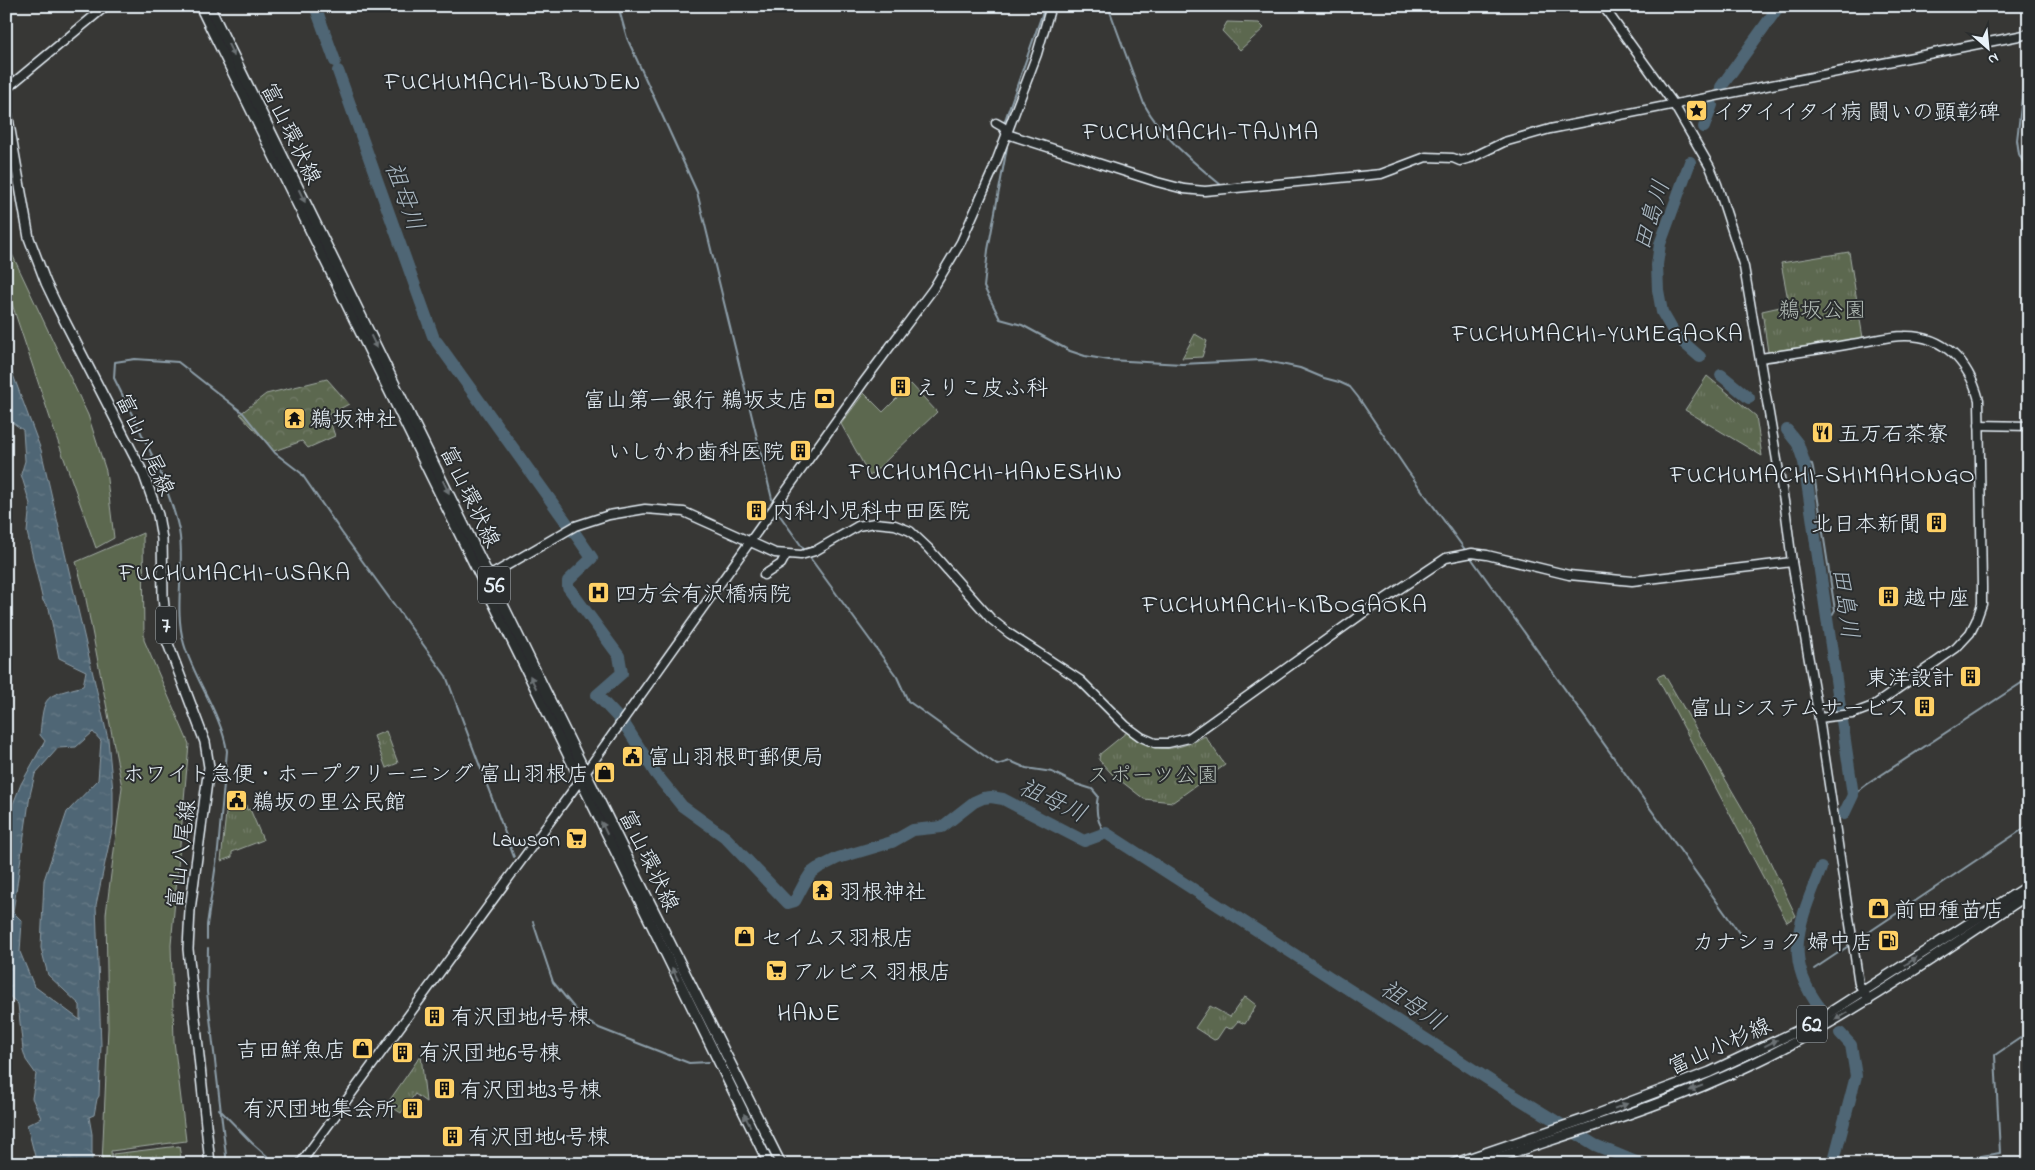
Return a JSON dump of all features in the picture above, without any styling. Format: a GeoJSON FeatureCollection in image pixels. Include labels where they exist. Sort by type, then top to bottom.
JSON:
{"type":"FeatureCollection","features":[{"type":"Feature","properties":{"kind":"main road","name":"富山環状線"},"geometry":{"type":"LineString","coordinates":[[200,6],[769,1164]]}},
{"type":"Feature","properties":{"kind":"main road","name":"富山環状線"},"geometry":{"type":"LineString","coordinates":[[209,6],[780,1164]]}},
{"type":"Feature","properties":{"kind":"main road","name":"富山八尾線"},"geometry":{"type":"LineString","coordinates":[[6,107],[29,238],[57,306],[136,457],[158,515],[162,539],[163,596],[167,641],[205,742],[209,768],[190,910],[188,949],[210,1164]]}},
{"type":"Feature","properties":{"kind":"main road","name":"富山小杉線"},"geometry":{"type":"LineString","coordinates":[[1479,1164],[1676,1096],[1722,1078],[1815,1032],[2029,885]]}},
{"type":"Feature","properties":{"kind":"main road","name":"富山小杉線"},"geometry":{"type":"LineString","coordinates":[[1453,1164],[1556,1129],[1710,1072],[1812,1024],[1866,996],[2029,894]]}},
{"type":"Feature","properties":{"kind":"street"},"geometry":{"type":"LineString","coordinates":[[6,89],[106,6]]}},
{"type":"Feature","properties":{"kind":"street"},"geometry":{"type":"LineString","coordinates":[[300,1164],[580,780],[932,289],[961,242],[1007,134],[1037,54],[1051,6]]}},
{"type":"Feature","properties":{"kind":"street"},"geometry":{"type":"LineString","coordinates":[[1603,6],[1674,103],[1710,166],[1734,232],[1744,267],[1819,718],[1859,984],[1866,996]]}},
{"type":"Feature","properties":{"kind":"street"},"geometry":{"type":"LineString","coordinates":[[996,123],[1003,127],[1007,134],[1157,182],[1184,189],[1214,190],[1381,174],[1426,157],[1453,158],[1460,161],[1472,158],[1504,142],[1550,129],[2029,34]]}},
{"type":"Feature","properties":{"kind":"street"},"geometry":{"type":"LineString","coordinates":[[1760,358],[1904,336],[1929,340],[1946,347],[1964,364],[1973,381],[1978,400],[1982,604],[1976,621],[1970,633],[1956,648],[1872,706],[1862,711],[1819,718]]}},
{"type":"Feature","properties":{"kind":"street"},"geometry":{"type":"LineString","coordinates":[[1979,425],[2028,425]]}},
{"type":"Feature","properties":{"kind":"street"},"geometry":{"type":"LineString","coordinates":[[489,576],[575,526],[608,515],[645,509],[684,512],[775,553],[786,555],[801,555],[815,550],[858,526],[876,523],[895,525],[910,531],[928,548],[991,619],[1010,634],[1080,680],[1126,726],[1141,737],[1155,742],[1168,743],[1190,738],[1370,609],[1446,558],[1472,553],[1569,575],[1632,582],[1792,562]]}},
{"type":"Feature","properties":{"kind":"street"},"geometry":{"type":"LineString","coordinates":[[764,575],[781,564],[786,555]]}},
{"type":"Feature","properties":{"kind":"green space"},"geometry":{"type":"Polygon","coordinates":[[[1227,22],[1259,23],[1264,28],[1240,50],[1222,31],[1227,22]]]}},
{"type":"Feature","properties":{"kind":"green space"},"geometry":{"type":"Polygon","coordinates":[[[11,252],[88,415],[106,471],[114,538],[96,548],[6,286],[6,259],[11,252]]]}},
{"type":"Feature","properties":{"kind":"green space","name":"鵜坂公園"},"geometry":{"type":"Polygon","coordinates":[[[1849,252],[1863,338],[1768,352],[1762,311],[1789,305],[1781,263],[1849,252]]]}},
{"type":"Feature","properties":{"kind":"green space"},"geometry":{"type":"Polygon","coordinates":[[[1195,334],[1207,341],[1202,357],[1182,358],[1195,334]]]}},
{"type":"Feature","properties":{"kind":"green space"},"geometry":{"type":"Polygon","coordinates":[[[1707,376],[1756,416],[1762,456],[1685,410],[1707,376]]]}},
{"type":"Feature","properties":{"kind":"green space"},"geometry":{"type":"Polygon","coordinates":[[[327,379],[349,404],[328,415],[335,436],[308,448],[302,441],[274,451],[240,414],[266,394],[327,379]]]}},
{"type":"Feature","properties":{"kind":"green space"},"geometry":{"type":"Polygon","coordinates":[[[911,384],[937,412],[870,476],[841,424],[864,393],[883,412],[911,384]]]}},
{"type":"Feature","properties":{"kind":"green space"},"geometry":{"type":"Polygon","coordinates":[[[143,533],[144,640],[189,744],[171,945],[174,1041],[186,1141],[111,1151],[112,1164],[102,1164],[108,1028],[106,914],[122,787],[85,594],[76,562],[143,533]]]}},
{"type":"Feature","properties":{"kind":"green space"},"geometry":{"type":"Polygon","coordinates":[[[1664,674],[1755,830],[1796,916],[1787,922],[1657,677],[1664,674]]]}},
{"type":"Feature","properties":{"kind":"green space"},"geometry":{"type":"Polygon","coordinates":[[[386,731],[398,763],[386,768],[374,736],[386,731]]]}},
{"type":"Feature","properties":{"kind":"green space","name":"スポーツ公園"},"geometry":{"type":"Polygon","coordinates":[[[1127,732],[1146,744],[1164,748],[1183,746],[1205,736],[1225,765],[1173,802],[1144,799],[1112,774],[1099,760],[1100,754],[1127,732]]]}},
{"type":"Feature","properties":{"kind":"green space"},"geometry":{"type":"Polygon","coordinates":[[[246,805],[247,810],[250,809],[263,840],[232,852],[232,857],[221,861],[226,813],[246,805]]]}},
{"type":"Feature","properties":{"kind":"green space"},"geometry":{"type":"Polygon","coordinates":[[[1244,997],[1256,1005],[1245,1024],[1238,1021],[1231,1029],[1225,1027],[1217,1039],[1214,1040],[1195,1028],[1210,1006],[1230,1017],[1244,997]]]}},
{"type":"Feature","properties":{"kind":"green space"},"geometry":{"type":"Polygon","coordinates":[[[421,1055],[426,1102],[415,1094],[401,1113],[387,1104],[421,1055]]]}},
{"type":"Feature","properties":{"kind":"green space"},"geometry":{"type":"Polygon","coordinates":[[[179,1146],[182,1164],[114,1164],[113,1154],[179,1146]]]}},
{"type":"Feature","properties":{"kind":"water"},"geometry":{"type":"Polygon","coordinates":[[[6,356],[41,450],[108,739],[113,791],[113,825],[96,905],[101,1045],[99,1096],[94,1115],[89,1117],[92,1134],[92,1164],[37,1164],[27,1125],[41,1118],[32,1098],[36,1074],[26,1060],[23,1050],[18,1004],[6,993],[6,870],[13,804],[21,784],[45,741],[40,735],[45,704],[53,695],[83,686],[86,671],[59,658],[49,608],[43,601],[27,532],[30,504],[21,474],[25,461],[23,430],[6,418],[6,356]],[[93,732],[76,747],[58,748],[35,774],[30,795],[13,912],[22,921],[20,952],[34,986],[80,1020],[80,1005],[48,975],[41,948],[44,880],[67,812],[98,780],[101,741],[93,732]]]}},
{"type":"Feature","properties":{"kind":"waterway","name":"祖母川"},"geometry":{"type":"LineString","coordinates":[[315,6],[335,61]]}},
{"type":"Feature","properties":{"kind":"waterway"},"geometry":{"type":"LineString","coordinates":[[618,6],[627,38],[697,192],[773,503]]}},
{"type":"Feature","properties":{"kind":"waterway"},"geometry":{"type":"LineString","coordinates":[[1004,123],[1045,6]]}},
{"type":"Feature","properties":{"kind":"waterway"},"geometry":{"type":"LineString","coordinates":[[1108,6],[1144,104],[1151,116],[1178,148],[1221,185]]}},
{"type":"Feature","properties":{"kind":"waterway","name":"田島川"},"geometry":{"type":"LineString","coordinates":[[1721,87],[1779,6]]}},
{"type":"Feature","properties":{"kind":"waterway"},"geometry":{"type":"LineString","coordinates":[[2029,39],[2017,140],[2019,154],[2029,174]]}},
{"type":"Feature","properties":{"kind":"waterway","name":"祖母川"},"geometry":{"type":"LineString","coordinates":[[338,71],[433,336]]}},
{"type":"Feature","properties":{"kind":"waterway","name":"田島川"},"geometry":{"type":"LineString","coordinates":[[1704,127],[1712,105]]}},
{"type":"Feature","properties":{"kind":"waterway"},"geometry":{"type":"LineString","coordinates":[[1007,147],[988,250],[984,287],[1000,319],[1022,325],[1070,351],[1085,356],[1109,360],[1182,364],[1262,360],[1300,368],[1350,387],[1466,551]]}},
{"type":"Feature","properties":{"kind":"waterway","name":"田島川"},"geometry":{"type":"LineString","coordinates":[[1690,162],[1660,244],[1657,265],[1658,290],[1662,312],[1676,336],[1700,357]]}},
{"type":"Feature","properties":{"kind":"waterway","name":"祖母川"},"geometry":{"type":"LineString","coordinates":[[437,342],[569,526]]}},
{"type":"Feature","properties":{"kind":"waterway"},"geometry":{"type":"LineString","coordinates":[[156,463],[114,378],[115,362],[135,359],[178,362],[243,413],[275,453],[301,473],[342,533],[446,676],[514,857]]}},
{"type":"Feature","properties":{"kind":"waterway","name":"田島川"},"geometry":{"type":"LineString","coordinates":[[1721,375],[1749,398]]}},
{"type":"Feature","properties":{"kind":"waterway","name":"田島川"},"geometry":{"type":"LineString","coordinates":[[1787,430],[1798,444],[1804,462],[1853,795],[1844,814]]}},
{"type":"Feature","properties":{"kind":"waterway"},"geometry":{"type":"LineString","coordinates":[[1804,462],[1812,464],[1813,468],[1835,610],[1832,615],[1826,616]]}},
{"type":"Feature","properties":{"kind":"waterway"},"geometry":{"type":"LineString","coordinates":[[160,471],[179,529],[181,550],[179,604],[184,644],[214,710],[227,751],[218,850],[207,925],[207,939]]}},
{"type":"Feature","properties":{"kind":"waterway"},"geometry":{"type":"LineString","coordinates":[[776,510],[805,551]]}},
{"type":"Feature","properties":{"kind":"waterway","name":"祖母川"},"geometry":{"type":"LineString","coordinates":[[574,532],[592,558],[568,581],[568,587],[619,656],[622,673],[597,695],[625,725],[656,774],[682,806],[725,837],[788,903],[795,901],[811,873],[838,858],[892,842],[913,830],[942,827],[974,802],[983,798],[1003,799],[1084,841],[1106,833],[1508,1092],[1595,1145],[1641,1164]]}},
{"type":"Feature","properties":{"kind":"waterway"},"geometry":{"type":"LineString","coordinates":[[808,555],[897,677],[908,701],[997,765],[1010,761],[1026,768],[1052,772],[1076,784],[1092,789],[1098,796],[1097,816],[1100,825],[1106,833]]}},
{"type":"Feature","properties":{"kind":"waterway"},"geometry":{"type":"LineString","coordinates":[[1469,555],[1747,944]]}},
{"type":"Feature","properties":{"kind":"waterway"},"geometry":{"type":"LineString","coordinates":[[1853,795],[2029,678]]}},
{"type":"Feature","properties":{"kind":"waterway"},"geometry":{"type":"LineString","coordinates":[[1854,942],[2029,825]]}},
{"type":"Feature","properties":{"kind":"waterway","name":"田島川"},"geometry":{"type":"LineString","coordinates":[[1821,868],[1801,923],[1798,940],[1801,973],[1809,991],[1821,1009]]}},
{"type":"Feature","properties":{"kind":"waterway"},"geometry":{"type":"LineString","coordinates":[[533,922],[553,982],[584,1020],[599,1028],[689,1063],[709,1062]]}},
{"type":"Feature","properties":{"kind":"waterway"},"geometry":{"type":"LineString","coordinates":[[1814,969],[1850,945]]}},
{"type":"Feature","properties":{"kind":"waterway"},"geometry":{"type":"LineString","coordinates":[[208,948],[207,992],[227,1164]]}},
{"type":"Feature","properties":{"kind":"waterway"},"geometry":{"type":"LineString","coordinates":[[1932,1164],[2000,1153],[1995,1055],[2029,1032]]}},
{"type":"Feature","properties":{"kind":"waterway","name":"田島川"},"geometry":{"type":"LineString","coordinates":[[1833,1164],[1856,1076],[1851,1045],[1840,1033]]}},
{"type":"Feature","properties":{"kind":"waterway"},"geometry":{"type":"LineString","coordinates":[[219,1109],[252,1143],[276,1164]]}},
{"type":"Feature","properties":{"kind":"place","name":"イタイイタイ病 闘いの顕彰碑"},"geometry":{"type":"Point","coordinates":[1697,111]}},
{"type":"Feature","properties":{"kind":"place","name":"えりこ皮ふ科"},"geometry":{"type":"Point","coordinates":[900,387]}},
{"type":"Feature","properties":{"kind":"place","name":"富山第一銀行 鵜坂支店"},"geometry":{"type":"Point","coordinates":[825,399]}},
{"type":"Feature","properties":{"kind":"place","name":"鵜坂神社"},"geometry":{"type":"Point","coordinates":[294,418]}},
{"type":"Feature","properties":{"kind":"place","name":"五万石茶寮"},"geometry":{"type":"Point","coordinates":[1822,433]}},
{"type":"Feature","properties":{"kind":"place","name":"いしかわ歯科医院"},"geometry":{"type":"Point","coordinates":[800,451]}},
{"type":"Feature","properties":{"kind":"place","name":"内科小児科中田医院"},"geometry":{"type":"Point","coordinates":[756,510]}},
{"type":"Feature","properties":{"kind":"place","name":"北日本新聞"},"geometry":{"type":"Point","coordinates":[1937,523]}},
{"type":"Feature","properties":{"kind":"place","name":"四方会有沢橋病院"},"geometry":{"type":"Point","coordinates":[599,593]}},
{"type":"Feature","properties":{"kind":"place","name":"越中座"},"geometry":{"type":"Point","coordinates":[1888,597]}},
{"type":"Feature","properties":{"kind":"place","name":"東洋設計"},"geometry":{"type":"Point","coordinates":[1970,677]}},
{"type":"Feature","properties":{"kind":"place","name":"富山システムサービス"},"geometry":{"type":"Point","coordinates":[1925,707]}},
{"type":"Feature","properties":{"kind":"place","name":"富山羽根町郵便局"},"geometry":{"type":"Point","coordinates":[632,756]}},
{"type":"Feature","properties":{"kind":"place","name":"ホワイト急便・ホープクリーニング 富山羽根店"},"geometry":{"type":"Point","coordinates":[605,773]}},
{"type":"Feature","properties":{"kind":"place","name":"鵜坂の里公民館"},"geometry":{"type":"Point","coordinates":[236,801]}},
{"type":"Feature","properties":{"kind":"place","name":"Lawson"},"geometry":{"type":"Point","coordinates":[576,838]}},
{"type":"Feature","properties":{"kind":"place","name":"羽根神社"},"geometry":{"type":"Point","coordinates":[823,891]}},
{"type":"Feature","properties":{"kind":"place","name":"前田種苗店"},"geometry":{"type":"Point","coordinates":[1878,909]}},
{"type":"Feature","properties":{"kind":"place","name":"セイムス羽根店"},"geometry":{"type":"Point","coordinates":[745,937]}},
{"type":"Feature","properties":{"kind":"place","name":"カナショク 婦中店"},"geometry":{"type":"Point","coordinates":[1889,941]}},
{"type":"Feature","properties":{"kind":"place","name":"アルビス 羽根店"},"geometry":{"type":"Point","coordinates":[777,971]}},
{"type":"Feature","properties":{"kind":"place","name":"有沢団地1号棟"},"geometry":{"type":"Point","coordinates":[435,1016]}},
{"type":"Feature","properties":{"kind":"place","name":"吉田鮮魚店"},"geometry":{"type":"Point","coordinates":[362,1049]}},
{"type":"Feature","properties":{"kind":"place","name":"有沢団地6号棟"},"geometry":{"type":"Point","coordinates":[403,1052]}},
{"type":"Feature","properties":{"kind":"place","name":"有沢団地3号棟"},"geometry":{"type":"Point","coordinates":[444,1089]}},
{"type":"Feature","properties":{"kind":"place","name":"有沢団地集会所"},"geometry":{"type":"Point","coordinates":[413,1108]}},
{"type":"Feature","properties":{"kind":"place","name":"有沢団地4号棟"},"geometry":{"type":"Point","coordinates":[452,1136]}},
{"type":"Feature","properties":{"kind":"district","name":"FUCHUMACHI-BUNDEN"},"geometry":{"type":"Point","coordinates":[513,81]}},
{"type":"Feature","properties":{"kind":"district","name":"FUCHUMACHI-TAJIMA"},"geometry":{"type":"Point","coordinates":[1201,131]}},
{"type":"Feature","properties":{"kind":"district","name":"FUCHUMACHI-YUMEGAOKA"},"geometry":{"type":"Point","coordinates":[1598,333]}},
{"type":"Feature","properties":{"kind":"district","name":"FUCHUMACHI-HANESHIN"},"geometry":{"type":"Point","coordinates":[986,471]}},
{"type":"Feature","properties":{"kind":"district","name":"FUCHUMACHI-SHIMAHONGO"},"geometry":{"type":"Point","coordinates":[1823,474]}},
{"type":"Feature","properties":{"kind":"district","name":"FUCHUMACHI-USAKA"},"geometry":{"type":"Point","coordinates":[235,572]}},
{"type":"Feature","properties":{"kind":"district","name":"FUCHUMACHI-KIBOGAOKA"},"geometry":{"type":"Point","coordinates":[1285,604]}},
{"type":"Feature","properties":{"kind":"district","name":"HANE"},"geometry":{"type":"Point","coordinates":[809,1012]}}]}
